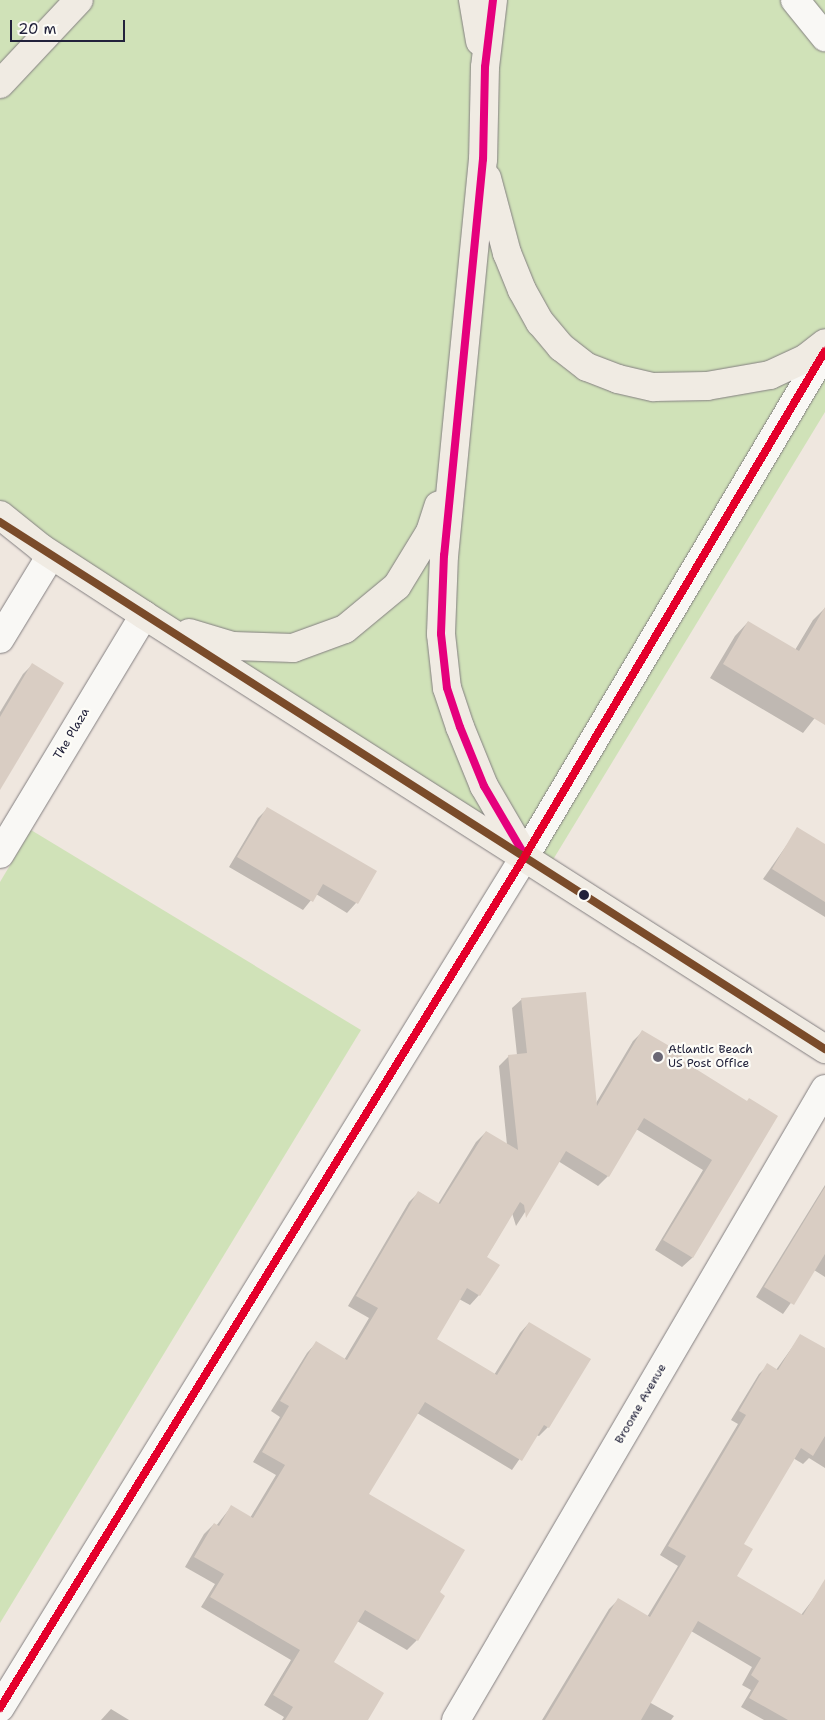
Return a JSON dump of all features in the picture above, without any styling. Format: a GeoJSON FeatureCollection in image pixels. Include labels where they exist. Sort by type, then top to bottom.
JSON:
{"type":"FeatureCollection","features":[{"type":"Feature","properties":{"kind":"highway"},"geometry":{"type":"LineString","coordinates":[[0,84],[79,0]]}},
{"type":"Feature","properties":{"kind":"highway"},"geometry":{"type":"LineString","coordinates":[[473,0],[485,67]]}},
{"type":"Feature","properties":{"kind":"highway"},"geometry":{"type":"LineString","coordinates":[[494,0],[485,67],[483,159],[455,433],[444,555],[440,634],[447,688],[484,786],[525,856]]}},
{"type":"Feature","properties":{"kind":"highway"},"geometry":{"type":"LineString","coordinates":[[483,159],[507,253],[522,290],[540,322],[561,347],[588,367],[618,379],[654,386],[707,386],[770,375],[806,358],[825,342]]}},
{"type":"Feature","properties":{"kind":"highway"},"geometry":{"type":"LineString","coordinates":[[144,615],[233,646],[293,648],[346,629],[397,586],[430,532],[441,499],[455,433]]}},
{"type":"Feature","properties":{"kind":"highway"},"geometry":{"type":"LineString","coordinates":[[0,515],[46,552],[825,1049]]}},
{"type":"Feature","properties":{"kind":"street"},"geometry":{"type":"LineString","coordinates":[[795,0],[825,37]]}},
{"type":"Feature","properties":{"kind":"street"},"geometry":{"type":"LineString","coordinates":[[0,1708],[525,856],[825,351]]}},
{"type":"Feature","properties":{"kind":"street"},"geometry":{"type":"LineString","coordinates":[[0,522],[46,552],[0,640]]}},
{"type":"Feature","properties":{"kind":"street","name":"The Plaza"},"geometry":{"type":"LineString","coordinates":[[0,854],[144,615]]}},
{"type":"Feature","properties":{"kind":"street","name":"Broome Avenue"},"geometry":{"type":"LineString","coordinates":[[456,1720],[825,1089]]}},
{"type":"Feature","properties":{"kind":"green space"},"geometry":{"type":"Polygon","coordinates":[[[0,0],[825,0],[825,412],[551,863],[0,521],[0,0]]]}},
{"type":"Feature","properties":{"kind":"green space"},"geometry":{"type":"Polygon","coordinates":[[[31,830],[361,1030],[0,1623],[0,882],[31,830]]]}},
{"type":"Feature","properties":{"kind":"building"},"geometry":{"type":"Polygon","coordinates":[[[825,607],[825,725],[723,664],[748,621],[799,651],[825,607]]]}},
{"type":"Feature","properties":{"kind":"building"},"geometry":{"type":"Polygon","coordinates":[[[32,663],[64,683],[0,790],[0,717],[32,663]]]}},
{"type":"Feature","properties":{"kind":"building"},"geometry":{"type":"Polygon","coordinates":[[[267,807],[377,871],[358,904],[323,884],[313,902],[237,857],[267,807]]]}},
{"type":"Feature","properties":{"kind":"building"},"geometry":{"type":"Polygon","coordinates":[[[797,827],[825,844],[825,902],[772,869],[797,827]]]}},
{"type":"Feature","properties":{"kind":"building"},"geometry":{"type":"Polygon","coordinates":[[[586,992],[597,1106],[642,1030],[683,1054],[680,1059],[747,1101],[749,1098],[778,1116],[693,1258],[663,1240],[712,1160],[644,1118],[609,1177],[566,1151],[526,1218],[524,1205],[520,1202],[487,1257],[500,1265],[480,1296],[467,1288],[437,1339],[497,1375],[529,1322],[591,1359],[549,1428],[544,1425],[522,1461],[425,1402],[369,1494],[465,1550],[440,1592],[445,1596],[418,1641],[365,1610],[334,1662],[384,1693],[368,1720],[285,1720],[293,1707],[273,1695],[300,1650],[210,1597],[224,1574],[194,1557],[214,1523],[219,1526],[231,1505],[253,1518],[285,1465],[262,1452],[289,1406],[280,1401],[316,1341],[347,1360],[378,1308],[356,1296],[418,1191],[440,1204],[486,1131],[518,1150],[508,1055],[527,1053],[521,998],[586,992]]]}},
{"type":"Feature","properties":{"kind":"building"},"geometry":{"type":"Polygon","coordinates":[[[825,1187],[825,1254],[794,1305],[764,1287],[825,1187]]]}},
{"type":"Feature","properties":{"kind":"building"},"geometry":{"type":"Polygon","coordinates":[[[800,1334],[825,1348],[825,1436],[813,1456],[801,1448],[744,1544],[753,1549],[737,1576],[803,1615],[825,1579],[825,1720],[788,1720],[749,1698],[759,1681],[751,1675],[761,1658],[698,1621],[641,1720],[545,1720],[618,1598],[650,1617],[686,1556],[668,1546],[746,1415],[739,1411],[767,1363],[778,1370],[800,1334]]]}},
{"type":"Feature","properties":{"kind":"transit line"},"geometry":{"type":"LineString","coordinates":[[493,0],[485,67],[483,159],[444,555],[441,634],[447,688],[460,727],[484,786],[525,856]]}},
{"type":"Feature","properties":{"kind":"transit line"},"geometry":{"type":"LineString","coordinates":[[0,1708],[525,856],[825,351]]}},
{"type":"Feature","properties":{"kind":"transit line"},"geometry":{"type":"LineString","coordinates":[[0,522],[825,1049]]}},
{"type":"Feature","properties":{"kind":"place","name":"Atlantic Beach US Post Office"},"geometry":{"type":"Point","coordinates":[658,1057]}}]}
